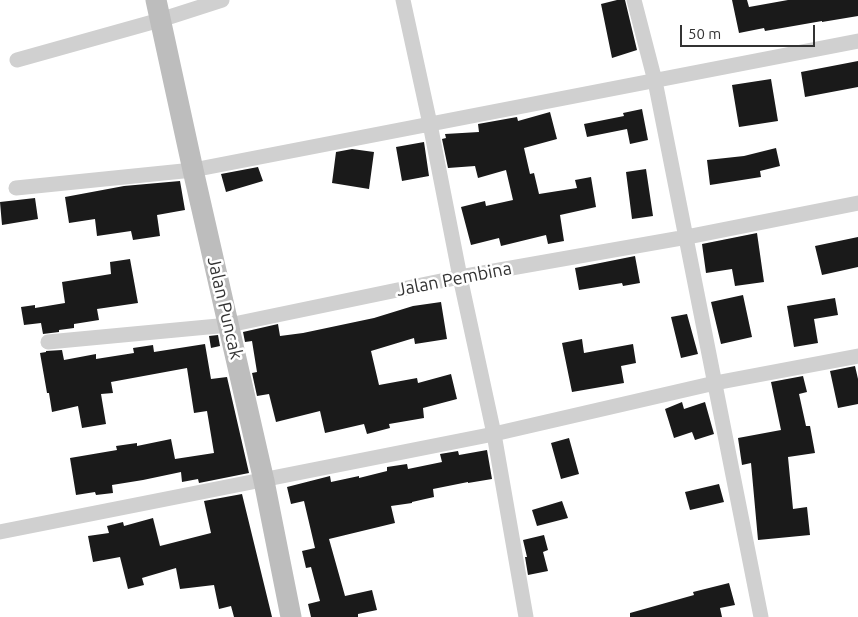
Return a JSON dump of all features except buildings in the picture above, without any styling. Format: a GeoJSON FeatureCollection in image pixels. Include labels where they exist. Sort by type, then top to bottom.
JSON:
{"type":"FeatureCollection","features":[{"type":"Feature","properties":{"kind":"street"},"geometry":{"type":"LineString","coordinates":[[17,60],[158,10],[222,0]]}},
{"type":"Feature","properties":{"kind":"street"},"geometry":{"type":"LineString","coordinates":[[403,0],[494,434],[526,617]]}},
{"type":"Feature","properties":{"kind":"street"},"geometry":{"type":"LineString","coordinates":[[634,0],[654,81],[761,617]]}},
{"type":"Feature","properties":{"kind":"street","name":"Jalan Puncak"},"geometry":{"type":"LineString","coordinates":[[158,10],[264,481],[291,617]]}},
{"type":"Feature","properties":{"kind":"street"},"geometry":{"type":"LineString","coordinates":[[16,188],[193,170],[858,40]]}},
{"type":"Feature","properties":{"kind":"street","name":"Jalan Pembina"},"geometry":{"type":"LineString","coordinates":[[48,342],[228,325],[460,277],[686,237],[858,203]]}},
{"type":"Feature","properties":{"kind":"street"},"geometry":{"type":"LineString","coordinates":[[0,532],[494,434],[715,383],[858,356]]}}]}
